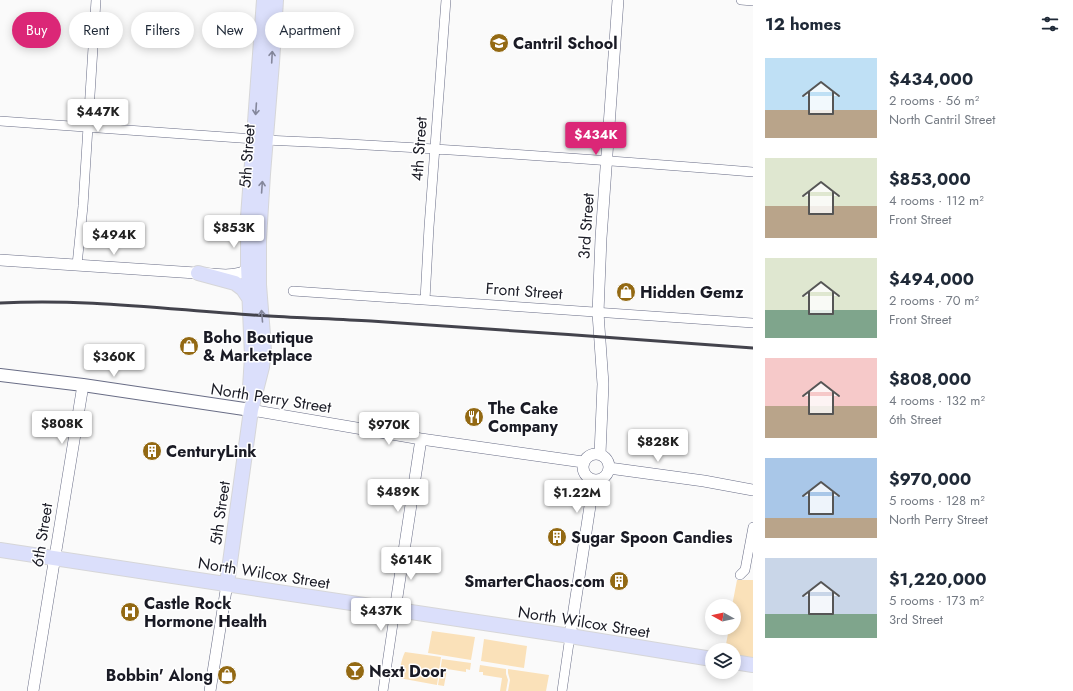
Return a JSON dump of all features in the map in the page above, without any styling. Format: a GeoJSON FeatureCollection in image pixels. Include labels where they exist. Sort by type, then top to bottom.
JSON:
{"type":"FeatureCollection","features":[{"type":"Feature","properties":{"kind":"main road","name":"5th Street"},"geometry":{"type":"LineString","coordinates":[[251,410],[250,392],[252,356],[248,270],[254,234],[260,139],[264,0]]}},
{"type":"Feature","properties":{"kind":"main road","name":"5th Street"},"geometry":{"type":"LineString","coordinates":[[260,139],[272,63],[276,0]]}},
{"type":"Feature","properties":{"kind":"main road","name":"5th Street"},"geometry":{"type":"LineString","coordinates":[[226,584],[251,410],[262,367],[264,351],[254,234]]}},
{"type":"Feature","properties":{"kind":"main road"},"geometry":{"type":"LineString","coordinates":[[198,273],[235,283],[243,289],[249,298]]}},
{"type":"Feature","properties":{"kind":"main road","name":"North Perry Street"},"geometry":{"type":"LineString","coordinates":[[0,375],[83,385],[251,410]]}},
{"type":"Feature","properties":{"kind":"main road","name":"North Wilcox Street"},"geometry":{"type":"LineString","coordinates":[[0,550],[705,658]]}},
{"type":"Feature","properties":{"kind":"main road"},"geometry":{"type":"LineString","coordinates":[[741,663],[751,665]]}},
{"type":"Feature","properties":{"kind":"street"},"geometry":{"type":"LineString","coordinates":[[77,265],[83,206],[96,0]]}},
{"type":"Feature","properties":{"kind":"street","name":"4th Street"},"geometry":{"type":"LineString","coordinates":[[425,300],[446,0]]}},
{"type":"Feature","properties":{"kind":"street","name":"3rd Street"},"geometry":{"type":"LineString","coordinates":[[600,454],[602,384],[598,313],[601,238],[618,0]]}},
{"type":"Feature","properties":{"kind":"street"},"geometry":{"type":"LineString","coordinates":[[741,0],[753,1]]}},
{"type":"Feature","properties":{"kind":"street"},"geometry":{"type":"LineString","coordinates":[[0,121],[260,139],[436,149],[753,172]]}},
{"type":"Feature","properties":{"kind":"street"},"geometry":{"type":"LineString","coordinates":[[226,275],[235,271],[241,262],[254,234]]}},
{"type":"Feature","properties":{"kind":"street"},"geometry":{"type":"LineString","coordinates":[[0,260],[226,275],[238,274],[248,270]]}},
{"type":"Feature","properties":{"kind":"street","name":"Front Street"},"geometry":{"type":"LineString","coordinates":[[293,291],[753,323]]}},
{"type":"Feature","properties":{"kind":"street","name":"6th Street"},"geometry":{"type":"LineString","coordinates":[[33,691],[83,385]]}},
{"type":"Feature","properties":{"kind":"street","name":"North Perry Street"},"geometry":{"type":"LineString","coordinates":[[251,410],[420,439],[583,462]]}},
{"type":"Feature","properties":{"kind":"street"},"geometry":{"type":"LineString","coordinates":[[383,691],[420,439]]}},
{"type":"Feature","properties":{"kind":"street"},"geometry":{"type":"LineString","coordinates":[[591,454],[600,454],[607,459],[609,464],[606,476],[594,480],[590,479],[584,473],[583,462],[591,454]]}},
{"type":"Feature","properties":{"kind":"street"},"geometry":{"type":"LineString","coordinates":[[609,468],[704,481],[753,490]]}},
{"type":"Feature","properties":{"kind":"street"},"geometry":{"type":"LineString","coordinates":[[562,691],[594,480]]}},
{"type":"Feature","properties":{"kind":"street"},"geometry":{"type":"LineString","coordinates":[[740,575],[745,570],[753,527]]}},
{"type":"Feature","properties":{"kind":"street","name":"5th Street"},"geometry":{"type":"LineString","coordinates":[[210,691],[226,584]]}},
{"type":"Feature","properties":{"kind":"shaded area"},"geometry":{"type":"Polygon","coordinates":[[[737,580],[753,580],[753,665],[741,663],[741,643],[726,643],[728,635],[741,635],[741,599],[733,599],[737,580]]]}},
{"type":"Feature","properties":{"kind":"shaded area"},"geometry":{"type":"Polygon","coordinates":[[[432,631],[475,637],[471,660],[428,653],[432,631]]]}},
{"type":"Feature","properties":{"kind":"shaded area"},"geometry":{"type":"Polygon","coordinates":[[[484,639],[527,646],[524,668],[481,661],[484,639]]]}},
{"type":"Feature","properties":{"kind":"shaded area"},"geometry":{"type":"Polygon","coordinates":[[[405,652],[441,657],[437,685],[399,678],[405,652]]]}},
{"type":"Feature","properties":{"kind":"shaded area"},"geometry":{"type":"Polygon","coordinates":[[[442,659],[471,663],[470,670],[466,669],[466,672],[447,669],[444,686],[438,685],[442,659]]]}},
{"type":"Feature","properties":{"kind":"shaded area"},"geometry":{"type":"Polygon","coordinates":[[[480,665],[506,669],[508,680],[506,691],[500,691],[502,678],[483,675],[483,672],[479,672],[480,665]]]}},
{"type":"Feature","properties":{"kind":"shaded area"},"geometry":{"type":"Polygon","coordinates":[[[508,669],[549,675],[546,691],[508,691],[510,680],[508,669]]]}},
{"type":"Feature","properties":{"kind":"railway"},"geometry":{"type":"LineString","coordinates":[[0,303],[67,302],[101,304],[235,314],[466,327],[753,348]]}},
{"type":"Feature","properties":{"kind":"place","name":"Cantril School"},"geometry":{"type":"Point","coordinates":[499,43]}},
{"type":"Feature","properties":{"kind":"place","name":"Hidden Gemz"},"geometry":{"type":"Point","coordinates":[626,292]}},
{"type":"Feature","properties":{"kind":"place","name":"Boho Boutique & Marketplace"},"geometry":{"type":"Point","coordinates":[189,346]}},
{"type":"Feature","properties":{"kind":"place","name":"The Cake Company"},"geometry":{"type":"Point","coordinates":[474,417]}},
{"type":"Feature","properties":{"kind":"place","name":"CenturyLink"},"geometry":{"type":"Point","coordinates":[152,451]}},
{"type":"Feature","properties":{"kind":"place","name":"Sugar Spoon Candies"},"geometry":{"type":"Point","coordinates":[557,537]}},
{"type":"Feature","properties":{"kind":"place","name":"SmarterChaos.com"},"geometry":{"type":"Point","coordinates":[619,581]}},
{"type":"Feature","properties":{"kind":"place","name":"Castle Rock Hormone Health"},"geometry":{"type":"Point","coordinates":[130,612]}},
{"type":"Feature","properties":{"kind":"place","name":"Next Door"},"geometry":{"type":"Point","coordinates":[355,671]}},
{"type":"Feature","properties":{"kind":"place","name":"Bobbin' Along"},"geometry":{"type":"Point","coordinates":[227,675]}}]}
